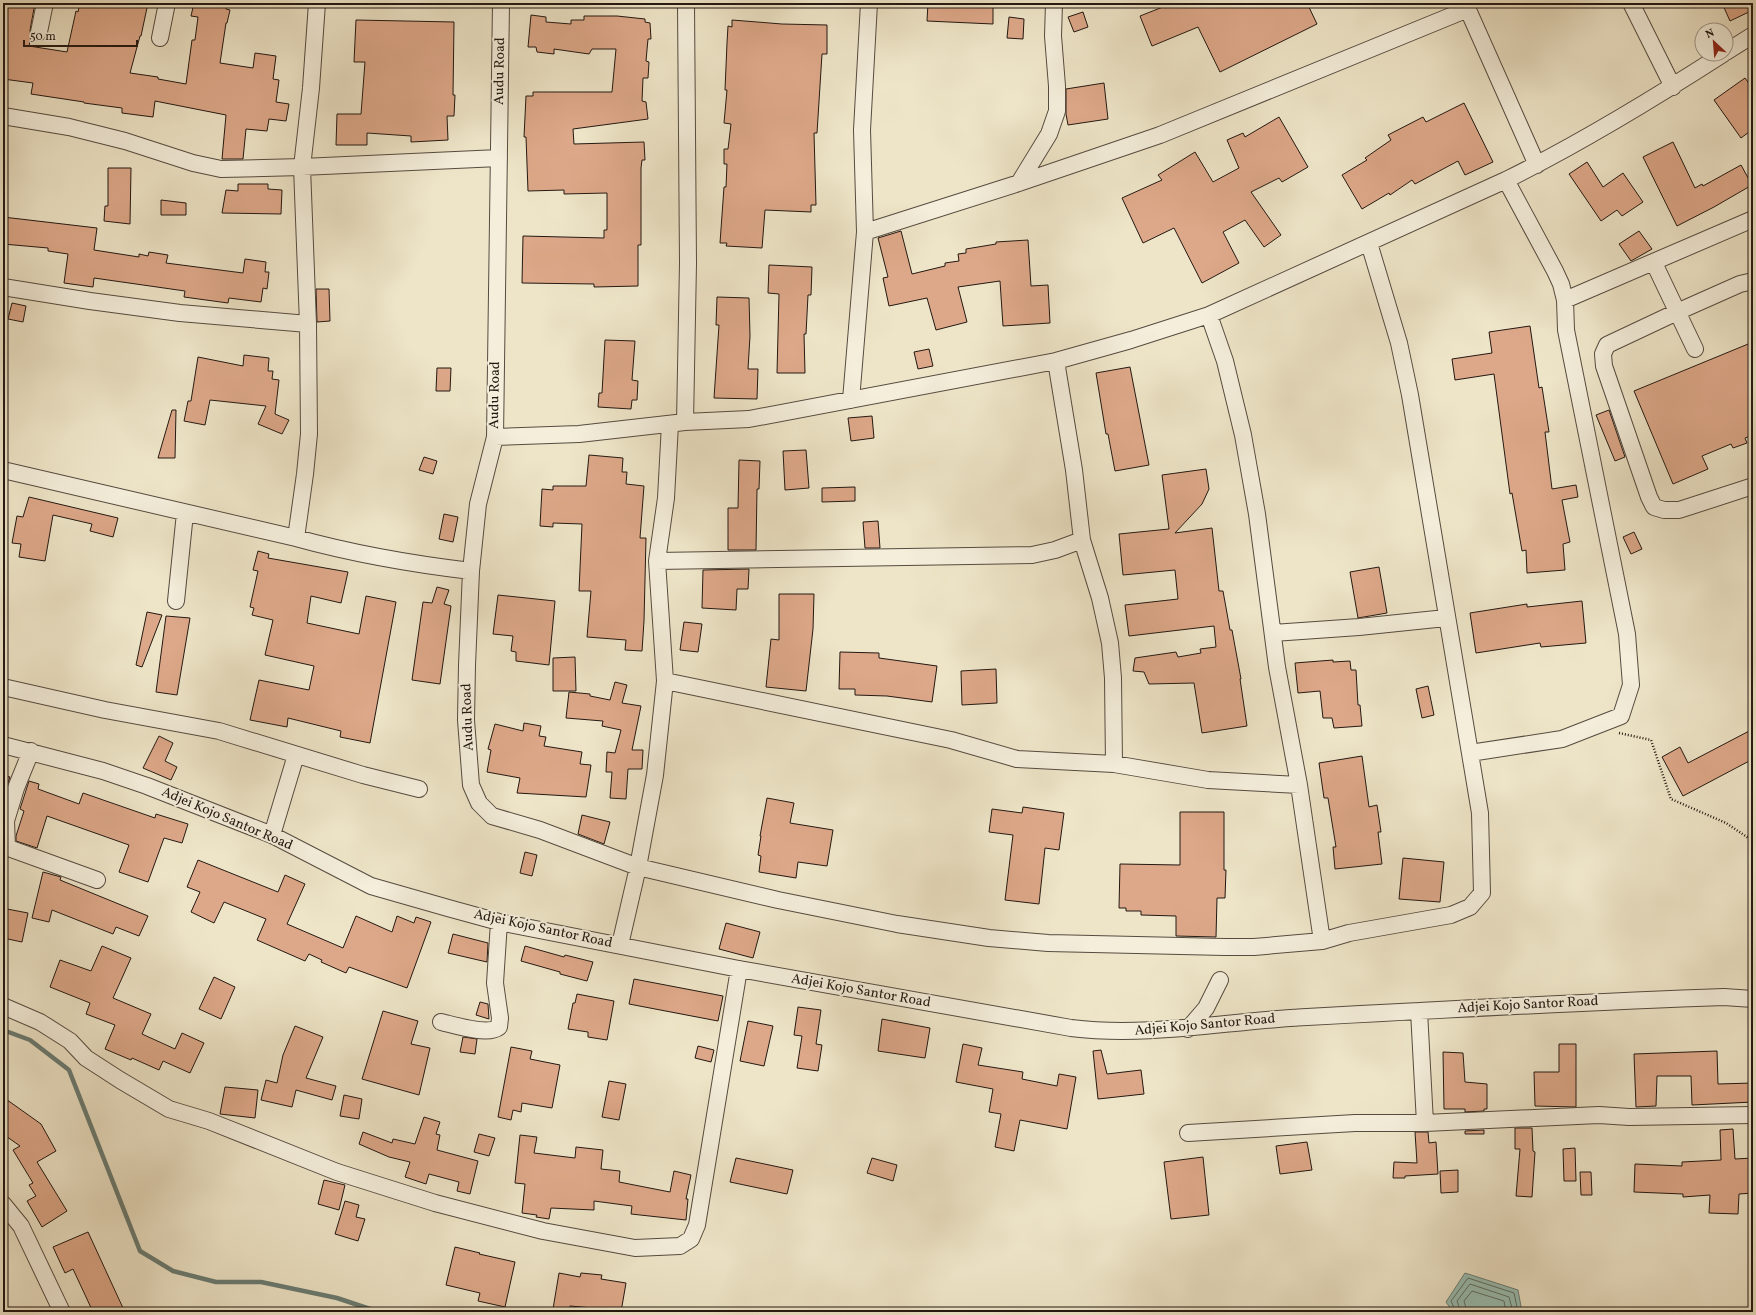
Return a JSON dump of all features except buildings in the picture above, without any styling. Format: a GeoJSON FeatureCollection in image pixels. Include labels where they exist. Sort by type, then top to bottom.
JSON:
{"type":"FeatureCollection","features":[{"type":"Feature","properties":{"kind":"street"},"geometry":{"type":"LineString","coordinates":[[39,32],[45,3]]}},
{"type":"Feature","properties":{"kind":"street"},"geometry":{"type":"LineString","coordinates":[[160,38],[167,3]]}},
{"type":"Feature","properties":{"kind":"street"},"geometry":{"type":"LineString","coordinates":[[296,538],[309,434],[308,324],[302,167],[311,88],[317,3]]}},
{"type":"Feature","properties":{"kind":"street","name":"Audu Road"},"geometry":{"type":"LineString","coordinates":[[501,3],[495,437],[478,504],[471,571],[466,712],[471,785],[479,803],[492,816],[540,830],[638,867]]}},
{"type":"Feature","properties":{"kind":"street"},"geometry":{"type":"LineString","coordinates":[[620,945],[638,867],[655,775],[665,682],[657,561],[677,423],[688,263],[686,3]]}},
{"type":"Feature","properties":{"kind":"street"},"geometry":{"type":"LineString","coordinates":[[851,400],[865,232],[862,130],[870,3]]}},
{"type":"Feature","properties":{"kind":"street"},"geometry":{"type":"LineString","coordinates":[[1019,183],[1049,134],[1057,111],[1058,86],[1053,36],[1054,3]]}},
{"type":"Feature","properties":{"kind":"street"},"geometry":{"type":"LineString","coordinates":[[1631,3],[1673,87]]}},
{"type":"Feature","properties":{"kind":"street"},"geometry":{"type":"LineString","coordinates":[[865,232],[1019,183],[1160,135],[1467,6],[1537,165]]}},
{"type":"Feature","properties":{"kind":"street"},"geometry":{"type":"LineString","coordinates":[[1734,47],[1753,35]]}},
{"type":"Feature","properties":{"kind":"street"},"geometry":{"type":"LineString","coordinates":[[495,437],[579,434],[677,423],[749,419],[1056,361],[1130,340],[1209,315],[1506,180],[1537,165],[1673,87],[1711,62]]}},
{"type":"Feature","properties":{"kind":"street"},"geometry":{"type":"LineString","coordinates":[[3,116],[68,127],[125,141],[193,163],[221,169],[302,167],[499,158]]}},
{"type":"Feature","properties":{"kind":"street"},"geometry":{"type":"LineString","coordinates":[[1470,753],[1562,739],[1622,716],[1631,685],[1627,634],[1566,330],[1566,300],[1555,271],[1506,180]]}},
{"type":"Feature","properties":{"kind":"street"},"geometry":{"type":"LineString","coordinates":[[1566,300],[1753,219]]}},
{"type":"Feature","properties":{"kind":"street"},"geometry":{"type":"LineString","coordinates":[[638,867],[851,916],[989,938],[1048,943],[1225,947],[1322,941],[1349,934],[1451,915],[1470,907],[1482,893],[1480,813],[1446,618],[1410,395],[1398,343],[1369,243]]}},
{"type":"Feature","properties":{"kind":"street"},"geometry":{"type":"LineString","coordinates":[[1654,263],[1695,349]]}},
{"type":"Feature","properties":{"kind":"street"},"geometry":{"type":"LineString","coordinates":[[1753,281],[1740,284],[1608,345],[1603,354],[1604,366],[1649,497],[1654,507],[1664,510],[1680,510],[1753,486]]}},
{"type":"Feature","properties":{"kind":"street"},"geometry":{"type":"LineString","coordinates":[[3,287],[90,301],[180,313],[308,324]]}},
{"type":"Feature","properties":{"kind":"street"},"geometry":{"type":"LineString","coordinates":[[1209,315],[1225,361],[1243,435],[1257,514],[1277,667],[1299,785],[1322,941]]}},
{"type":"Feature","properties":{"kind":"street"},"geometry":{"type":"LineString","coordinates":[[1056,361],[1074,470],[1082,540],[1100,598],[1110,643],[1113,678],[1114,764]]}},
{"type":"Feature","properties":{"kind":"street"},"geometry":{"type":"LineString","coordinates":[[3,470],[296,538],[336,549],[424,566],[471,571]]}},
{"type":"Feature","properties":{"kind":"street"},"geometry":{"type":"LineString","coordinates":[[176,601],[185,513]]}},
{"type":"Feature","properties":{"kind":"street"},"geometry":{"type":"LineString","coordinates":[[657,561],[1032,555],[1055,550],[1082,540]]}},
{"type":"Feature","properties":{"kind":"street"},"geometry":{"type":"LineString","coordinates":[[1273,633],[1359,627],[1446,618]]}},
{"type":"Feature","properties":{"kind":"street"},"geometry":{"type":"LineString","coordinates":[[665,682],[943,738],[1017,759],[1114,764],[1208,780],[1299,785]]}},
{"type":"Feature","properties":{"kind":"street"},"geometry":{"type":"LineString","coordinates":[[3,687],[105,710],[219,731],[363,776],[419,789]]}},
{"type":"Feature","properties":{"kind":"street","name":"Adjei Kojo Santor Road"},"geometry":{"type":"LineString","coordinates":[[3,745],[103,770],[272,835],[370,886],[499,922],[739,969],[1071,1028],[1095,1031],[1188,1029],[1271,1019],[1419,1011],[1716,997],[1753,999]]}},
{"type":"Feature","properties":{"kind":"street"},"geometry":{"type":"LineString","coordinates":[[31,751],[16,788],[6,821],[5,847],[97,880]]}},
{"type":"Feature","properties":{"kind":"street"},"geometry":{"type":"LineString","coordinates":[[272,835],[296,755]]}},
{"type":"Feature","properties":{"kind":"street"},"geometry":{"type":"LineString","coordinates":[[441,1022],[483,1031],[496,1030],[499,1027],[500,1018],[496,983],[499,922]]}},
{"type":"Feature","properties":{"kind":"street"},"geometry":{"type":"LineString","coordinates":[[3,1006],[40,1022],[70,1041],[86,1058],[169,1109],[209,1121],[337,1172],[435,1203],[543,1231],[634,1248],[680,1246],[691,1238],[697,1225],[739,969]]}},
{"type":"Feature","properties":{"kind":"street"},"geometry":{"type":"LineString","coordinates":[[1188,1029],[1206,1008],[1220,980]]}},
{"type":"Feature","properties":{"kind":"street"},"geometry":{"type":"LineString","coordinates":[[1419,1011],[1426,1123]]}},
{"type":"Feature","properties":{"kind":"street"},"geometry":{"type":"LineString","coordinates":[[1188,1133],[1355,1123],[1426,1123],[1599,1115],[1629,1117],[1753,1114]]}},
{"type":"Feature","properties":{"kind":"street"},"geometry":{"type":"LineString","coordinates":[[3,1204],[20,1226],[62,1312]]}},
{"type":"Feature","properties":{"kind":"path"},"geometry":{"type":"LineString","coordinates":[[1601,724],[1622,734],[1651,740],[1672,799],[1726,824],[1753,841]]}},
{"type":"Feature","properties":{"kind":"water"},"geometry":{"type":"Polygon","coordinates":[[[1465,1273],[1518,1290],[1522,1312],[1453,1312],[1446,1302],[1465,1273]]]}},
{"type":"Feature","properties":{"kind":"waterway"},"geometry":{"type":"LineString","coordinates":[[3,1030],[30,1040],[69,1070],[140,1251],[173,1271],[216,1282],[261,1282],[337,1298],[379,1312]]}}]}
